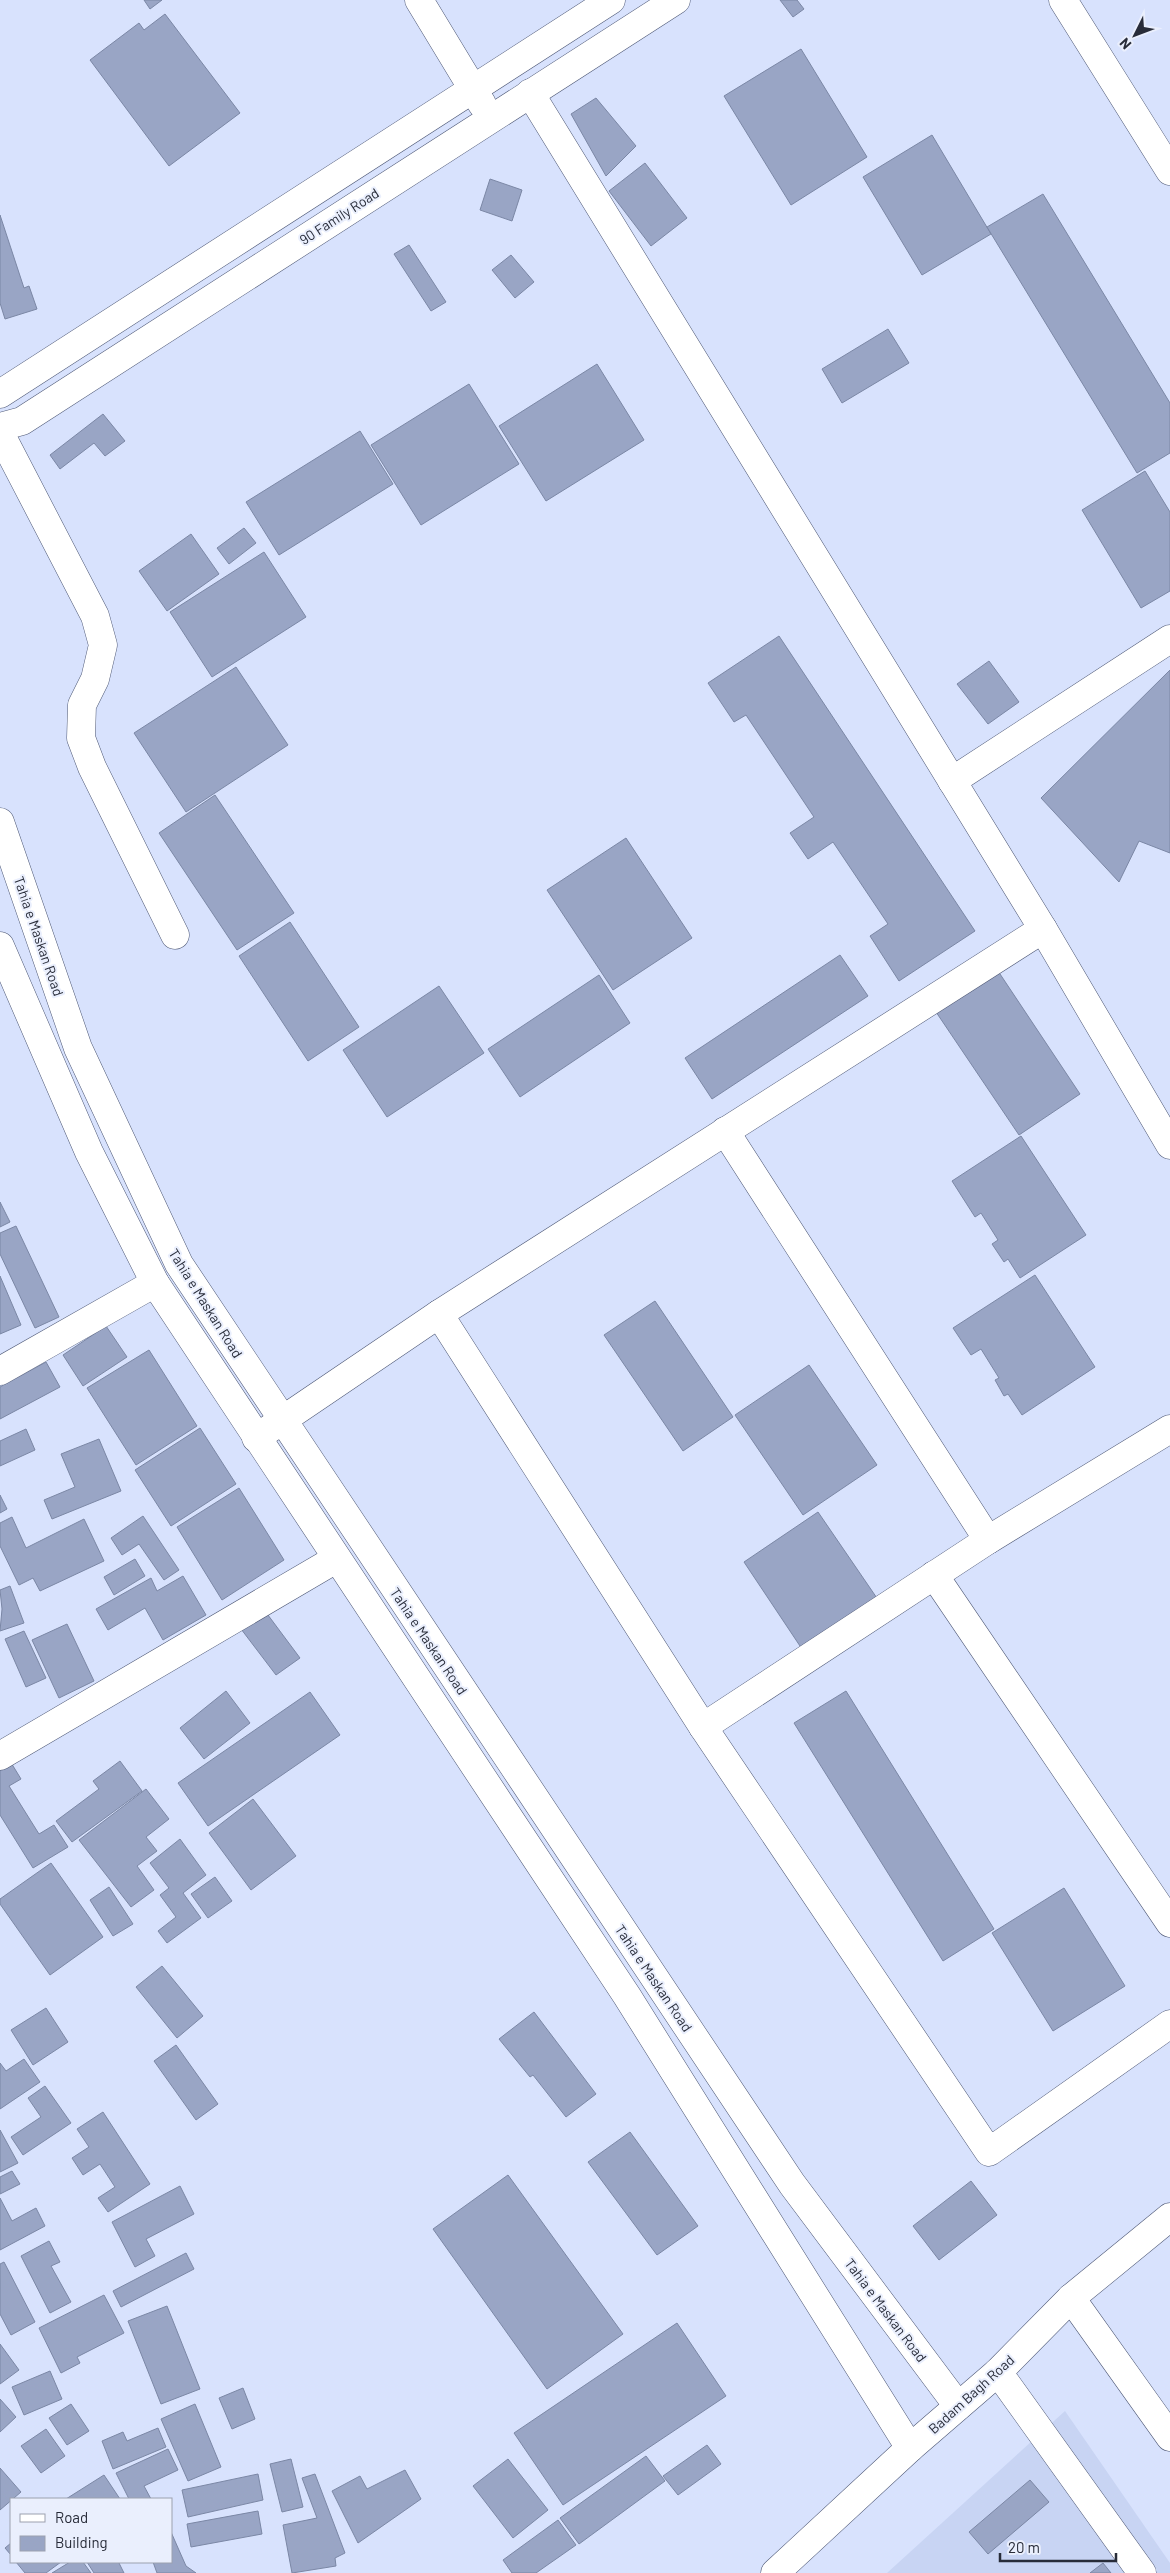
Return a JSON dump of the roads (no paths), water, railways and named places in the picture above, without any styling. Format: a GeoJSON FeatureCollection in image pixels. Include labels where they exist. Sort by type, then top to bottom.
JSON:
{"type":"FeatureCollection","features":[{"type":"Feature","properties":{"kind":"street"},"geometry":{"type":"LineString","coordinates":[[419,0],[491,118]]}},
{"type":"Feature","properties":{"kind":"street"},"geometry":{"type":"LineString","coordinates":[[0,394],[611,0]]}},
{"type":"Feature","properties":{"kind":"street","name":"90 Family Road"},"geometry":{"type":"LineString","coordinates":[[0,427],[22,421],[530,92],[676,0]]}},
{"type":"Feature","properties":{"kind":"street"},"geometry":{"type":"LineString","coordinates":[[1064,0],[1170,171]]}},
{"type":"Feature","properties":{"kind":"street"},"geometry":{"type":"LineString","coordinates":[[530,92],[1043,929],[1170,1144]]}},
{"type":"Feature","properties":{"kind":"street"},"geometry":{"type":"LineString","coordinates":[[0,433],[95,616],[102,645],[95,679],[82,706],[81,738],[92,767],[175,935]]}},
{"type":"Feature","properties":{"kind":"street"},"geometry":{"type":"LineString","coordinates":[[952,781],[1170,639]]}},
{"type":"Feature","properties":{"kind":"street","name":"Tahia e Maskan Road"},"geometry":{"type":"LineString","coordinates":[[0,822],[78,1048],[179,1264],[792,2184],[958,2406]]}},
{"type":"Feature","properties":{"kind":"street"},"geometry":{"type":"LineString","coordinates":[[256,1438],[439,1314],[1043,929]]}},
{"type":"Feature","properties":{"kind":"street"},"geometry":{"type":"LineString","coordinates":[[0,946],[89,1152],[155,1283],[627,1996],[910,2448]]}},
{"type":"Feature","properties":{"kind":"street"},"geometry":{"type":"LineString","coordinates":[[725,1131],[988,1540]]}},
{"type":"Feature","properties":{"kind":"street"},"geometry":{"type":"LineString","coordinates":[[0,1371],[155,1283]]}},
{"type":"Feature","properties":{"kind":"street"},"geometry":{"type":"LineString","coordinates":[[439,1314],[703,1727],[989,2152],[1170,2024]]}},
{"type":"Feature","properties":{"kind":"street"},"geometry":{"type":"LineString","coordinates":[[703,1727],[988,1540],[1170,1429]]}},
{"type":"Feature","properties":{"kind":"street"},"geometry":{"type":"LineString","coordinates":[[0,1756],[336,1558]]}},
{"type":"Feature","properties":{"kind":"street"},"geometry":{"type":"LineString","coordinates":[[934,1575],[1170,1923]]}},
{"type":"Feature","properties":{"kind":"street","name":"Badam Bagh Road"},"geometry":{"type":"LineString","coordinates":[[775,2573],[910,2448],[998,2372],[1072,2298],[1170,2217]]}},
{"type":"Feature","properties":{"kind":"street"},"geometry":{"type":"LineString","coordinates":[[1072,2298],[1170,2436]]}},
{"type":"Feature","properties":{"kind":"street"},"geometry":{"type":"LineString","coordinates":[[998,2372],[1142,2573]]}}]}
